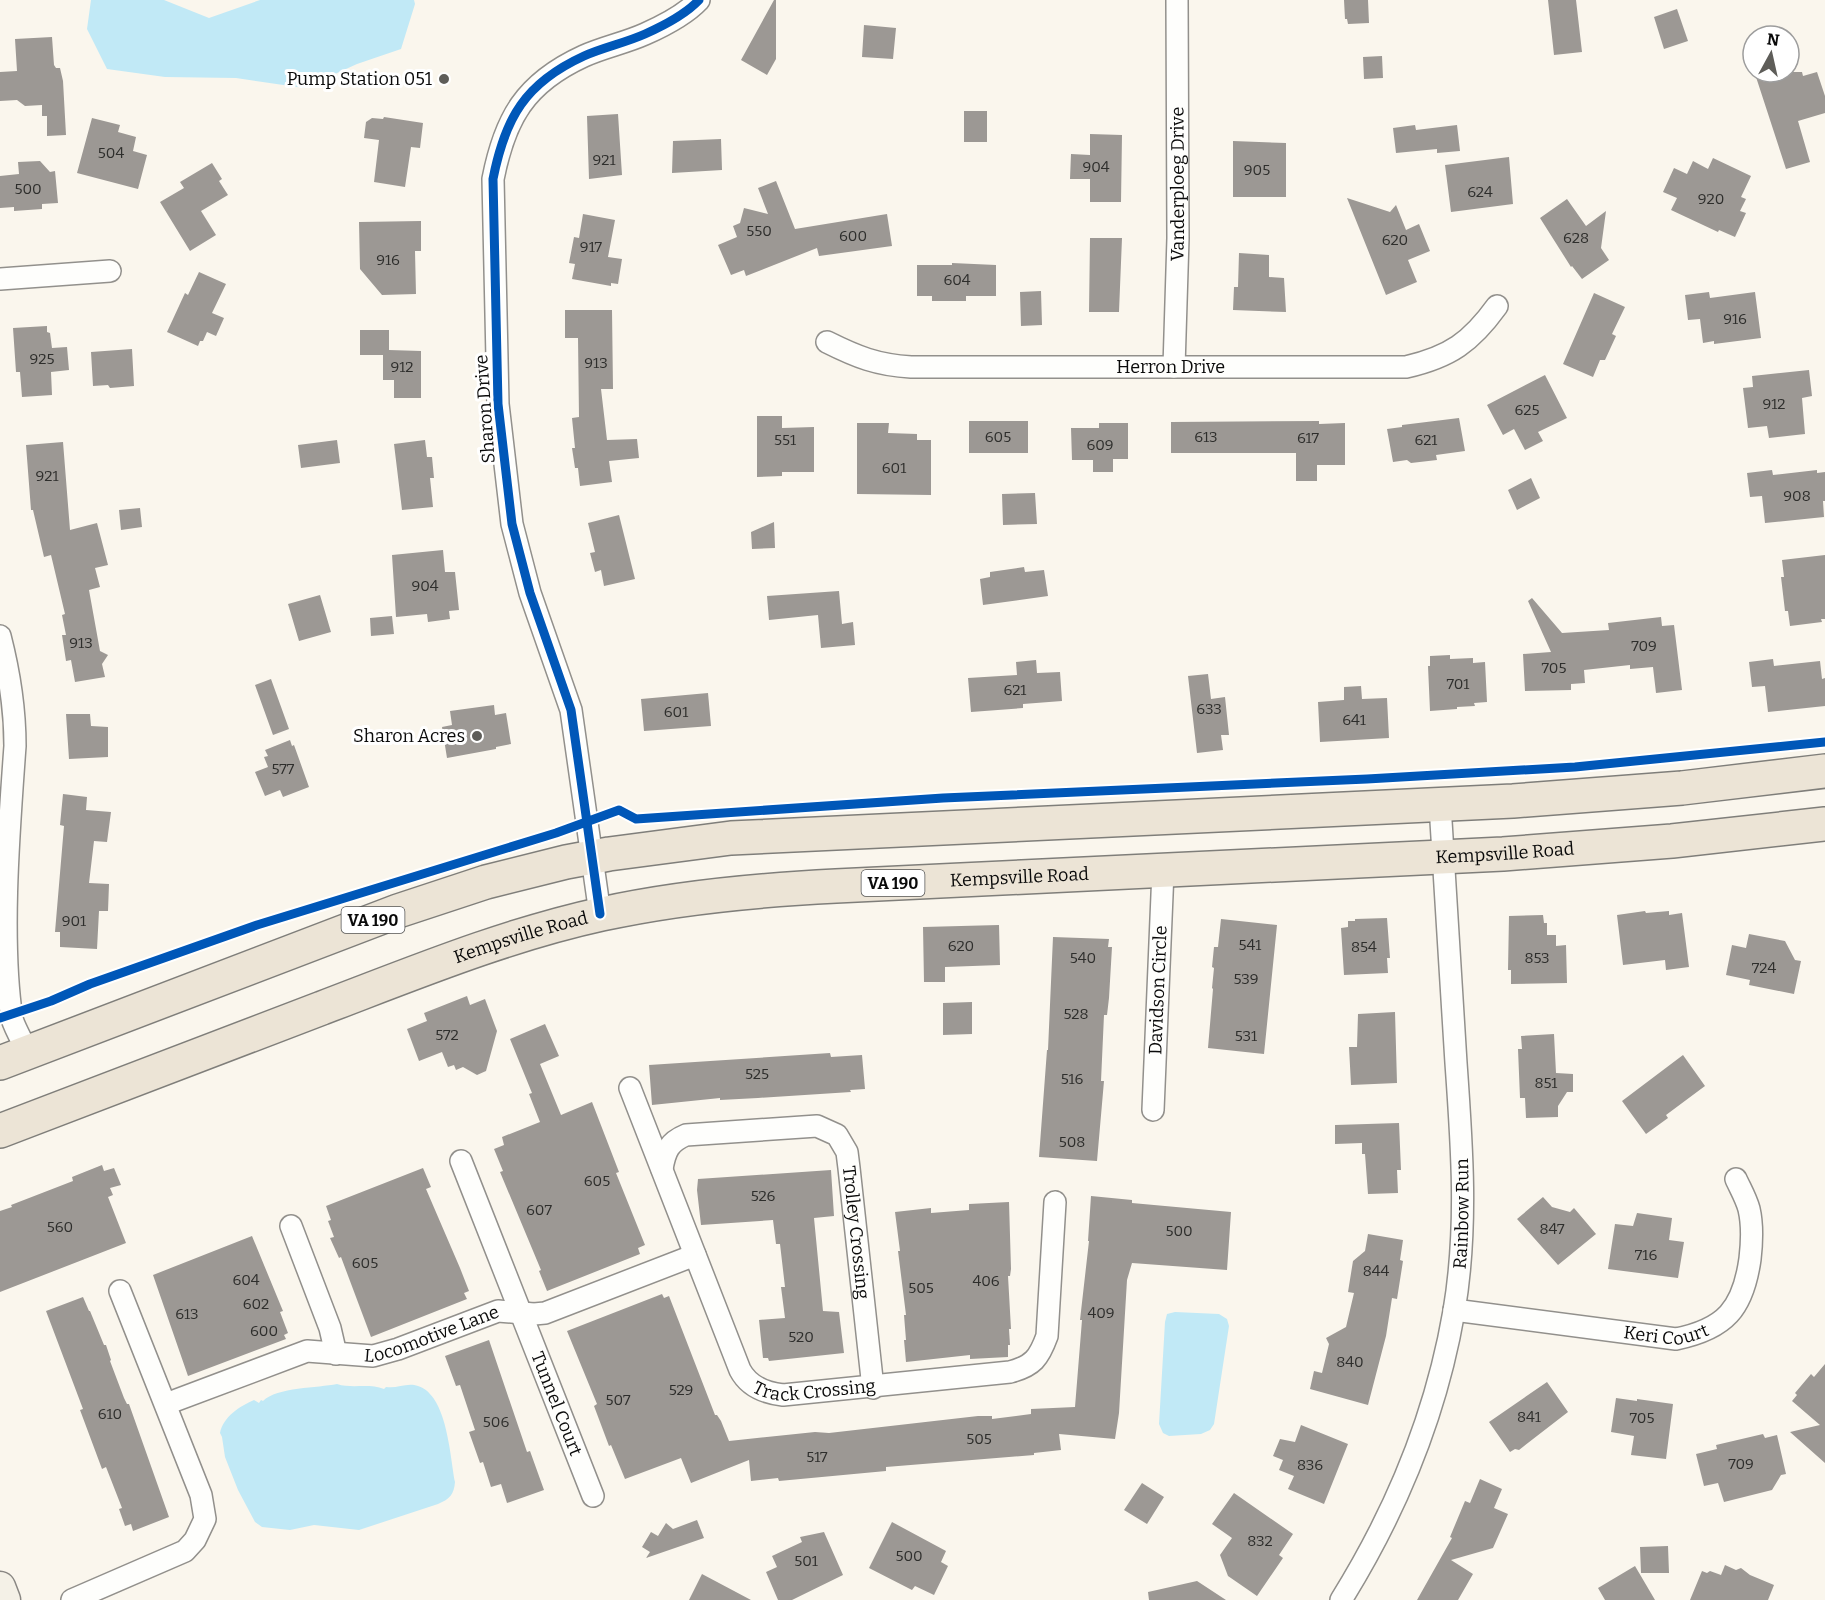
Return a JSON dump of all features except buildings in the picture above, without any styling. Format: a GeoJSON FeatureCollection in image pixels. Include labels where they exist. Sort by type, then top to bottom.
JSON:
{"type":"FeatureCollection","features":[{"type":"Feature","properties":{"kind":"main road","name":"VA 190"},"geometry":{"type":"LineString","coordinates":[[14,1058],[407,907],[486,882],[592,857],[731,838],[1440,806],[1619,793],[1825,771]]}},
{"type":"Feature","properties":{"kind":"main road","name":"Kempsville Road"},"geometry":{"type":"LineString","coordinates":[[0,1131],[426,968],[507,940],[600,914],[653,904],[752,891],[1443,858],[1650,843],[1825,824]]}},
{"type":"Feature","properties":{"kind":"main road"},"geometry":{"type":"LineString","coordinates":[[0,1587],[4,1600]]}},
{"type":"Feature","properties":{"kind":"street","name":"Sharon Drive"},"geometry":{"type":"LineString","coordinates":[[600,914],[571,710],[530,593],[512,524],[498,404],[493,179],[504,134],[517,109],[537,86],[558,70],[585,56],[659,28],[699,0]]}},
{"type":"Feature","properties":{"kind":"street","name":"Vanderploeg Drive"},"geometry":{"type":"LineString","coordinates":[[1174,367],[1178,237],[1177,0]]}},
{"type":"Feature","properties":{"kind":"street"},"geometry":{"type":"LineString","coordinates":[[0,279],[110,271]]}},
{"type":"Feature","properties":{"kind":"street","name":"Herron Drive"},"geometry":{"type":"LineString","coordinates":[[826,342],[860,358],[891,366],[911,368],[1406,367],[1426,363],[1454,350],[1480,330],[1497,306]]}},
{"type":"Feature","properties":{"kind":"street"},"geometry":{"type":"LineString","coordinates":[[0,636],[6,661],[15,736],[12,791],[3,869],[0,944],[12,1020],[14,1058]]}},
{"type":"Feature","properties":{"kind":"street","name":"Rainbow Run"},"geometry":{"type":"LineString","coordinates":[[1341,1600],[1367,1559],[1395,1504],[1422,1437],[1444,1359],[1454,1310],[1462,1248],[1463,1173],[1440,806]]}},
{"type":"Feature","properties":{"kind":"street","name":"Davidson Circle"},"geometry":{"type":"LineString","coordinates":[[1153,1110],[1162,871]]}},
{"type":"Feature","properties":{"kind":"street","name":"Track Crossing"},"geometry":{"type":"LineString","coordinates":[[630,1088],[740,1370],[751,1384],[771,1394],[873,1388],[1010,1372],[1022,1369],[1033,1362],[1042,1351],[1047,1336],[1055,1202]]}},
{"type":"Feature","properties":{"kind":"street","name":"Trolley Crossing"},"geometry":{"type":"LineString","coordinates":[[662,1169],[669,1146],[676,1139],[686,1135],[817,1126],[837,1135],[847,1152],[873,1388]]}},
{"type":"Feature","properties":{"kind":"street","name":"Tunnel Court"},"geometry":{"type":"LineString","coordinates":[[461,1161],[593,1496]]}},
{"type":"Feature","properties":{"kind":"street","name":"Keri Court"},"geometry":{"type":"LineString","coordinates":[[1454,1310],[1676,1339],[1713,1328],[1728,1315],[1746,1284],[1753,1233],[1749,1208],[1736,1179]]}},
{"type":"Feature","properties":{"kind":"street"},"geometry":{"type":"LineString","coordinates":[[291,1226],[330,1328],[336,1354]]}},
{"type":"Feature","properties":{"kind":"street","name":"Locomotive Lane"},"geometry":{"type":"LineString","coordinates":[[166,1404],[307,1351],[373,1356],[398,1349],[498,1311],[545,1313],[695,1255]]}},
{"type":"Feature","properties":{"kind":"street"},"geometry":{"type":"LineString","coordinates":[[72,1600],[177,1555],[190,1547],[203,1526],[205,1513],[201,1495],[120,1291]]}},
{"type":"Feature","properties":{"kind":"water"},"geometry":{"type":"Polygon","coordinates":[[[91,0],[164,0],[209,18],[260,0],[414,0],[415,4],[401,49],[357,64],[304,88],[236,78],[165,77],[107,69],[87,29],[91,0]]]}},
{"type":"Feature","properties":{"kind":"water"},"geometry":{"type":"Polygon","coordinates":[[[1175,1312],[1219,1314],[1227,1319],[1229,1326],[1214,1424],[1210,1430],[1201,1434],[1169,1436],[1163,1433],[1159,1424],[1165,1322],[1167,1314],[1175,1312]]]}},
{"type":"Feature","properties":{"kind":"water"},"geometry":{"type":"Polygon","coordinates":[[[337,1384],[384,1389],[414,1385],[428,1392],[435,1401],[446,1427],[455,1482],[454,1490],[448,1498],[438,1504],[359,1530],[314,1525],[290,1530],[262,1527],[255,1522],[238,1490],[225,1457],[220,1433],[222,1427],[233,1413],[254,1400],[259,1403],[278,1393],[337,1384]]]}},
{"type":"Feature","properties":{"kind":"cycle path"},"geometry":{"type":"LineString","coordinates":[[600,914],[571,710],[530,593],[512,524],[498,404],[493,179],[504,138],[512,120],[532,91],[547,78],[584,56],[659,27],[681,15],[699,0]]}},
{"type":"Feature","properties":{"kind":"cycle path"},"geometry":{"type":"LineString","coordinates":[[0,1018],[257,925],[556,833],[619,810],[636,819],[943,798],[1367,779],[1575,767],[1825,742]]}},
{"type":"Feature","properties":{"kind":"place","name":"Pump Station 051"},"geometry":{"type":"Point","coordinates":[444,79]}},
{"type":"Feature","properties":{"kind":"place","name":"Sharon Acres"},"geometry":{"type":"Point","coordinates":[477,736]}}]}
